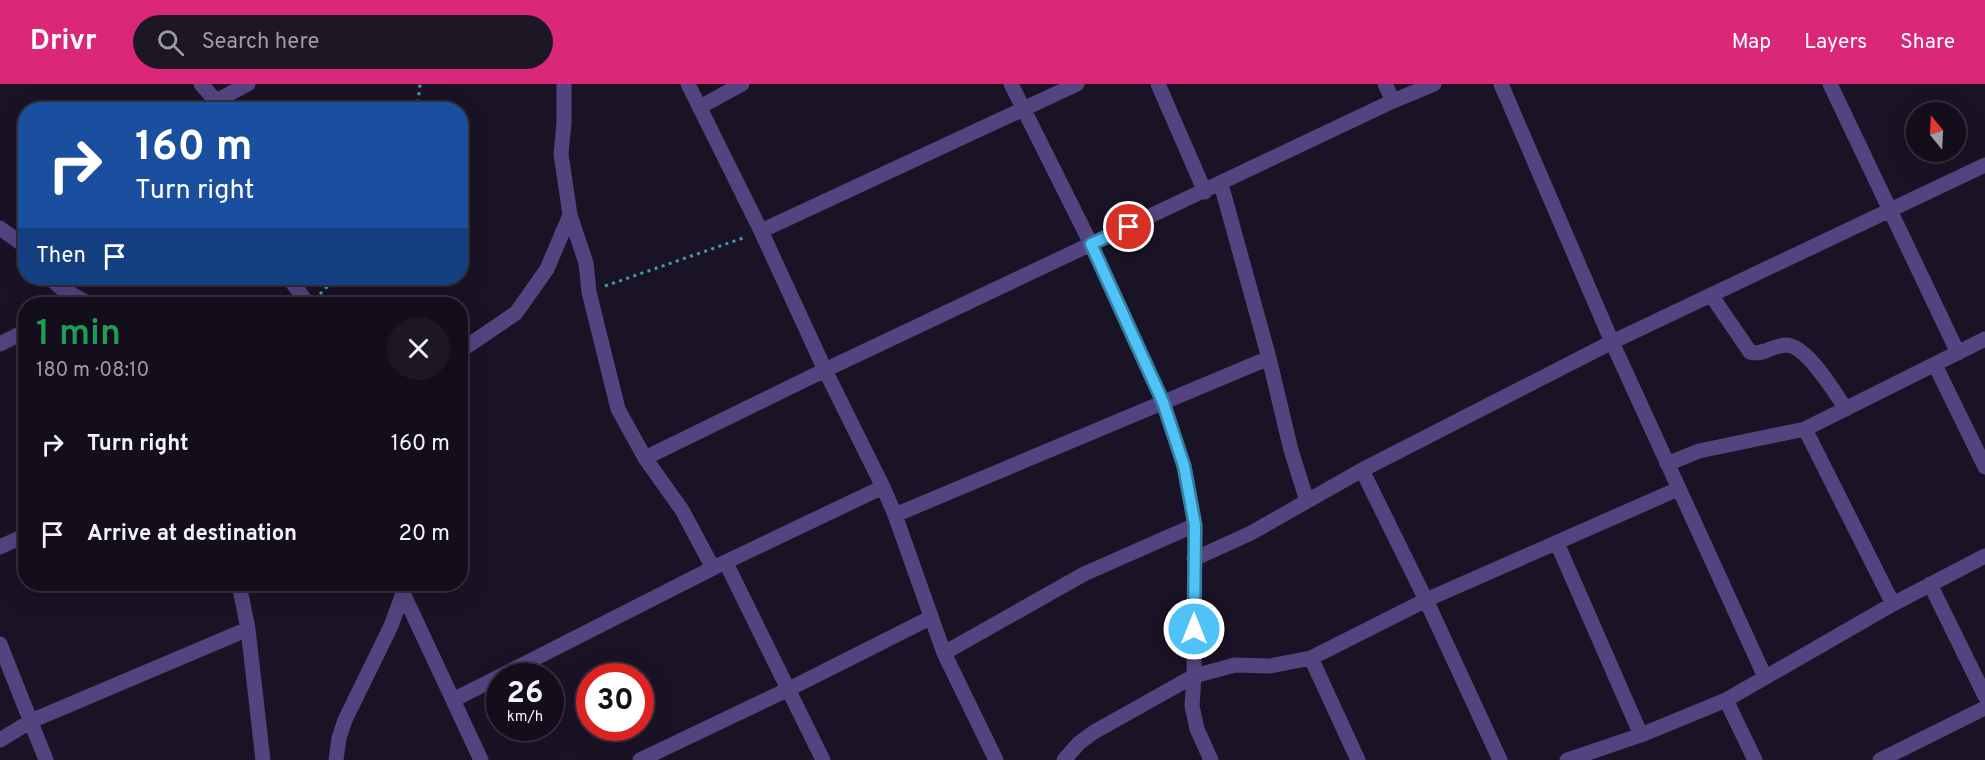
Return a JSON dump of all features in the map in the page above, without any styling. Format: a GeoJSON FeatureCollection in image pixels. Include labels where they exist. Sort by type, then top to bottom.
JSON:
{"type":"FeatureCollection","features":[{"type":"Feature","properties":{"kind":"street"},"geometry":{"type":"LineString","coordinates":[[201,84],[216,102]]}},
{"type":"Feature","properties":{"kind":"street"},"geometry":{"type":"LineString","coordinates":[[222,102],[248,84]]}},
{"type":"Feature","properties":{"kind":"street"},"geometry":{"type":"LineString","coordinates":[[564,84],[561,154],[570,214],[586,263],[589,292],[618,409],[645,458],[719,566],[789,689],[823,760]]}},
{"type":"Feature","properties":{"kind":"street"},"geometry":{"type":"LineString","coordinates":[[688,84],[883,487],[944,653],[996,760]]}},
{"type":"Feature","properties":{"kind":"street"},"geometry":{"type":"LineString","coordinates":[[700,107],[742,84]]}},
{"type":"Feature","properties":{"kind":"street"},"geometry":{"type":"LineString","coordinates":[[1011,84],[1091,244],[1163,402],[1184,466],[1195,525],[1192,706],[1194,718],[1211,760]]}},
{"type":"Feature","properties":{"kind":"street"},"geometry":{"type":"LineString","coordinates":[[760,231],[1077,84]]}},
{"type":"Feature","properties":{"kind":"street"},"geometry":{"type":"LineString","coordinates":[[1158,84],[1205,192]]}},
{"type":"Feature","properties":{"kind":"street"},"geometry":{"type":"LineString","coordinates":[[1385,84],[1393,101]]}},
{"type":"Feature","properties":{"kind":"street"},"geometry":{"type":"LineString","coordinates":[[645,458],[825,370],[1393,101],[1434,84]]}},
{"type":"Feature","properties":{"kind":"street"},"geometry":{"type":"LineString","coordinates":[[1501,84],[1612,342],[1765,677]]}},
{"type":"Feature","properties":{"kind":"street"},"geometry":{"type":"LineString","coordinates":[[1830,84],[1958,353]]}},
{"type":"Feature","properties":{"kind":"street"},"geometry":{"type":"LineString","coordinates":[[1194,559],[1251,533],[1362,470],[1612,342],[1985,165]]}},
{"type":"Feature","properties":{"kind":"street"},"geometry":{"type":"LineString","coordinates":[[1221,184],[1269,358],[1291,450],[1307,501]]}},
{"type":"Feature","properties":{"kind":"street"},"geometry":{"type":"LineString","coordinates":[[468,346],[516,313],[547,269],[570,214]]}},
{"type":"Feature","properties":{"kind":"street"},"geometry":{"type":"LineString","coordinates":[[0,228],[18,241]]}},
{"type":"Feature","properties":{"kind":"street"},"geometry":{"type":"LineString","coordinates":[[58,285],[73,297]]}},
{"type":"Feature","properties":{"kind":"street"},"geometry":{"type":"LineString","coordinates":[[296,285],[309,297]]}},
{"type":"Feature","properties":{"kind":"street"},"geometry":{"type":"LineString","coordinates":[[1711,296],[1750,352],[1760,353],[1786,345],[1792,346],[1812,361],[1846,409]]}},
{"type":"Feature","properties":{"kind":"street"},"geometry":{"type":"LineString","coordinates":[[0,344],[18,335]]}},
{"type":"Feature","properties":{"kind":"street"},"geometry":{"type":"LineString","coordinates":[[1667,464],[1699,451],[1805,429],[1985,339]]}},
{"type":"Feature","properties":{"kind":"street"},"geometry":{"type":"LineString","coordinates":[[895,515],[1269,358]]}},
{"type":"Feature","properties":{"kind":"street"},"geometry":{"type":"LineString","coordinates":[[1935,365],[1985,467]]}},
{"type":"Feature","properties":{"kind":"street"},"geometry":{"type":"LineString","coordinates":[[1805,429],[1893,604]]}},
{"type":"Feature","properties":{"kind":"street"},"geometry":{"type":"LineString","coordinates":[[1362,470],[1426,600],[1500,760]]}},
{"type":"Feature","properties":{"kind":"street"},"geometry":{"type":"LineString","coordinates":[[453,700],[719,566],[883,487]]}},
{"type":"Feature","properties":{"kind":"street"},"geometry":{"type":"LineString","coordinates":[[1064,760],[1079,743],[1094,732],[1194,676],[1235,665],[1270,666],[1311,658],[1426,600],[1678,489]]}},
{"type":"Feature","properties":{"kind":"street"},"geometry":{"type":"LineString","coordinates":[[944,653],[1084,574],[1195,525]]}},
{"type":"Feature","properties":{"kind":"street"},"geometry":{"type":"LineString","coordinates":[[0,547],[18,539]]}},
{"type":"Feature","properties":{"kind":"street"},"geometry":{"type":"LineString","coordinates":[[1557,543],[1641,735]]}},
{"type":"Feature","properties":{"kind":"street"},"geometry":{"type":"LineString","coordinates":[[1567,760],[1641,735],[1726,700],[1893,604],[1985,556]]}},
{"type":"Feature","properties":{"kind":"street"},"geometry":{"type":"LineString","coordinates":[[1930,584],[1985,696]]}},
{"type":"Feature","properties":{"kind":"street"},"geometry":{"type":"LineString","coordinates":[[240,591],[248,629],[263,760]]}},
{"type":"Feature","properties":{"kind":"street"},"geometry":{"type":"LineString","coordinates":[[336,760],[339,738],[345,720],[391,626],[402,591]]}},
{"type":"Feature","properties":{"kind":"street"},"geometry":{"type":"LineString","coordinates":[[404,591],[481,760]]}},
{"type":"Feature","properties":{"kind":"street"},"geometry":{"type":"LineString","coordinates":[[640,760],[930,618]]}},
{"type":"Feature","properties":{"kind":"street"},"geometry":{"type":"LineString","coordinates":[[0,740],[30,722],[248,629]]}},
{"type":"Feature","properties":{"kind":"street"},"geometry":{"type":"LineString","coordinates":[[0,645],[46,760]]}},
{"type":"Feature","properties":{"kind":"street"},"geometry":{"type":"LineString","coordinates":[[1311,658],[1358,760]]}},
{"type":"Feature","properties":{"kind":"street"},"geometry":{"type":"LineString","coordinates":[[1726,700],[1755,760]]}},
{"type":"Feature","properties":{"kind":"street"},"geometry":{"type":"LineString","coordinates":[[1880,760],[1985,708]]}},
{"type":"Feature","properties":{"kind":"path"},"geometry":{"type":"LineString","coordinates":[[418,102],[420,84]]}},
{"type":"Feature","properties":{"kind":"path"},"geometry":{"type":"LineString","coordinates":[[589,292],[760,231]]}},
{"type":"Feature","properties":{"kind":"path"},"geometry":{"type":"LineString","coordinates":[[317,297],[329,285]]}},
{"type":"Feature","properties":{"kind":"route"},"geometry":{"type":"LineString","coordinates":[[1129,227],[1091,244],[1163,402],[1184,466],[1195,525],[1194,629]]}}]}
